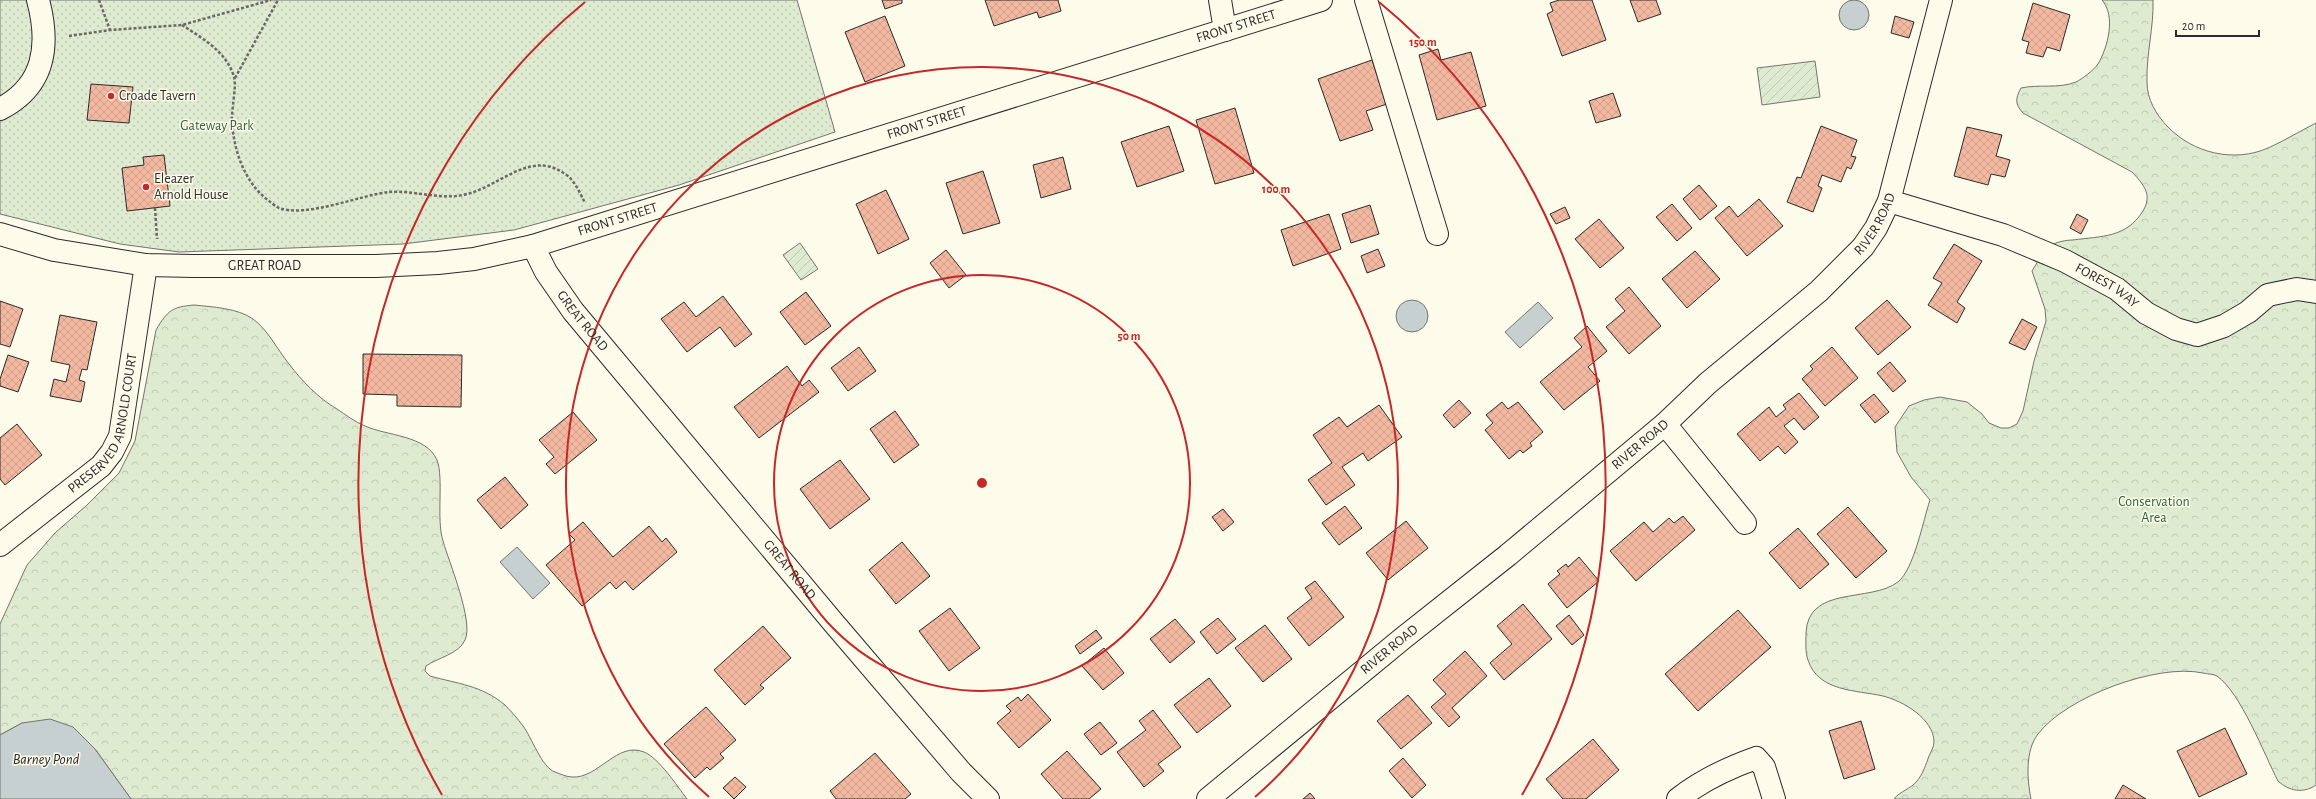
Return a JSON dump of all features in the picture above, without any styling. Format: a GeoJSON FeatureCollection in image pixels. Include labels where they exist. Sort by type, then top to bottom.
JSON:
{"type":"FeatureCollection","features":[{"type":"Feature","properties":{"kind":"street"},"geometry":{"type":"LineString","coordinates":[[0,109],[20,96],[32,84],[42,58],[44,40],[38,0]]}},
{"type":"Feature","properties":{"kind":"street"},"geometry":{"type":"LineString","coordinates":[[1220,0],[1225,30]]}},
{"type":"Feature","properties":{"kind":"street","name":"FRONT STREET"},"geometry":{"type":"LineString","coordinates":[[533,246],[1321,0]]}},
{"type":"Feature","properties":{"kind":"street"},"geometry":{"type":"LineString","coordinates":[[1366,0],[1437,234]]}},
{"type":"Feature","properties":{"kind":"street","name":"RIVER ROAD"},"geometry":{"type":"LineString","coordinates":[[1208,799],[1665,424],[1708,383],[1819,291],[1863,247],[1876,228],[1889,201],[1941,0]]}},
{"type":"Feature","properties":{"kind":"street","name":"FOREST WAY"},"geometry":{"type":"LineString","coordinates":[[1889,201],[2003,235],[2066,261],[2117,289],[2146,313],[2176,329],[2197,335],[2224,326],[2248,312],[2268,295],[2297,289],[2316,292]]}},
{"type":"Feature","properties":{"kind":"street","name":"GREAT ROAD"},"geometry":{"type":"LineString","coordinates":[[0,234],[54,250],[151,265],[260,267],[438,263],[474,259],[533,246],[546,272],[573,311],[832,621],[961,772],[988,799]]}},
{"type":"Feature","properties":{"kind":"street","name":"PRESERVED ARNOLD COURT"},"geometry":{"type":"LineString","coordinates":[[0,546],[101,466],[115,447],[120,436],[151,265]]}},
{"type":"Feature","properties":{"kind":"street"},"geometry":{"type":"LineString","coordinates":[[1665,424],[1745,523]]}},
{"type":"Feature","properties":{"kind":"street"},"geometry":{"type":"LineString","coordinates":[[1678,799],[1692,788],[1716,775],[1756,758],[1764,767],[1774,799]]}},
{"type":"Feature","properties":{"kind":"path"},"geometry":{"type":"LineString","coordinates":[[99,0],[110,30]]}},
{"type":"Feature","properties":{"kind":"path"},"geometry":{"type":"LineString","coordinates":[[44,40],[110,30],[182,25],[271,0]]}},
{"type":"Feature","properties":{"kind":"path"},"geometry":{"type":"LineString","coordinates":[[278,0],[235,78],[232,123],[238,155],[247,178],[262,196],[279,208],[298,210],[331,206],[389,192],[440,197],[467,194],[513,172],[531,166],[553,166],[571,178],[596,227]]}},
{"type":"Feature","properties":{"kind":"path"},"geometry":{"type":"LineString","coordinates":[[182,25],[210,43],[235,78]]}},
{"type":"Feature","properties":{"kind":"path"},"geometry":{"type":"LineString","coordinates":[[151,265],[155,208]]}},
{"type":"Feature","properties":{"kind":"green space","name":"Gateway Park"},"geometry":{"type":"Polygon","coordinates":[[[0,0],[797,0],[835,132],[679,185],[514,230],[403,244],[179,252],[120,244],[0,214],[0,0]]]}},
{"type":"Feature","properties":{"kind":"green space","name":"Conservation Area"},"geometry":{"type":"Polygon","coordinates":[[[2102,0],[2153,0],[2147,72],[2147,88],[2150,101],[2156,112],[2168,127],[2189,143],[2215,153],[2242,155],[2268,148],[2316,123],[2316,785],[2306,790],[2296,790],[2287,787],[2278,781],[2243,710],[2226,684],[2214,675],[2184,671],[2162,673],[2138,678],[2114,686],[2069,707],[2051,720],[2038,734],[2031,749],[2028,774],[2031,799],[1894,799],[1915,784],[1921,775],[1934,745],[1933,734],[1929,726],[1916,712],[1891,698],[1840,688],[1829,684],[1820,678],[1813,670],[1806,654],[1806,633],[1809,618],[1817,608],[1829,601],[1842,597],[1872,592],[1886,588],[1898,582],[1904,576],[1909,567],[1930,500],[1911,477],[1897,452],[1895,427],[1909,406],[1924,400],[1940,397],[1967,402],[1982,414],[1989,423],[2001,428],[2009,428],[2017,424],[2023,411],[2034,361],[2046,321],[2045,309],[2032,271],[2050,246],[2058,242],[2103,236],[2121,231],[2136,220],[2146,205],[2147,194],[2143,185],[2132,172],[2023,113],[2017,104],[2017,98],[2021,88],[2055,86],[2076,82],[2091,72],[2098,64],[2105,49],[2110,23],[2109,14],[2102,0]]]}},
{"type":"Feature","properties":{"kind":"green space"},"geometry":{"type":"Polygon","coordinates":[[[1815,61],[1820,97],[1762,105],[1757,68],[1815,61]]]}},
{"type":"Feature","properties":{"kind":"green space"},"geometry":{"type":"Polygon","coordinates":[[[800,243],[818,269],[801,280],[783,255],[800,243]]]}},
{"type":"Feature","properties":{"kind":"green space"},"geometry":{"type":"Polygon","coordinates":[[[194,305],[217,307],[247,315],[258,323],[268,334],[299,377],[323,400],[361,424],[405,437],[424,446],[432,452],[437,460],[439,468],[441,532],[464,606],[467,631],[465,640],[458,649],[426,666],[425,671],[430,676],[478,689],[496,698],[505,705],[523,726],[541,758],[550,769],[555,772],[570,777],[581,776],[625,752],[634,750],[644,752],[656,760],[687,799],[131,799],[95,749],[22,723],[0,735],[0,624],[27,565],[55,533],[87,505],[119,473],[135,441],[156,330],[167,314],[171,311],[180,307],[194,305]]]}},
{"type":"Feature","properties":{"kind":"water"},"geometry":{"type":"Polygon","coordinates":[[[1854,0],[1865,4],[1869,15],[1865,26],[1854,30],[1843,26],[1839,15],[1843,4],[1854,0]]]}},
{"type":"Feature","properties":{"kind":"water"},"geometry":{"type":"Polygon","coordinates":[[[1409,300],[1415,300],[1425,307],[1428,316],[1427,322],[1421,329],[1415,332],[1409,332],[1399,325],[1396,319],[1396,313],[1403,303],[1409,300]]]}},
{"type":"Feature","properties":{"kind":"water"},"geometry":{"type":"Polygon","coordinates":[[[1538,302],[1553,318],[1520,348],[1505,332],[1538,302]]]}},
{"type":"Feature","properties":{"kind":"water"},"geometry":{"type":"Polygon","coordinates":[[[517,547],[550,583],[533,599],[500,562],[517,547]]]}},
{"type":"Feature","properties":{"kind":"water","name":"Barney Pond"},"geometry":{"type":"Polygon","coordinates":[[[50,719],[73,727],[95,749],[131,799],[0,799],[0,735],[22,723],[50,719]]]}},
{"type":"Feature","properties":{"kind":"building"},"geometry":{"type":"Polygon","coordinates":[[[882,0],[902,0],[902,3],[885,9],[882,0]]]}},
{"type":"Feature","properties":{"kind":"building"},"geometry":{"type":"Polygon","coordinates":[[[985,0],[1058,0],[1061,11],[1039,18],[1037,12],[994,26],[985,0]]]}},
{"type":"Feature","properties":{"kind":"building"},"geometry":{"type":"Polygon","coordinates":[[[1559,0],[1592,0],[1606,40],[1562,56],[1547,14],[1553,11],[1550,3],[1559,0]]]}},
{"type":"Feature","properties":{"kind":"building"},"geometry":{"type":"Polygon","coordinates":[[[1630,0],[1656,0],[1661,14],[1638,22],[1630,0]]]}},
{"type":"Feature","properties":{"kind":"building"},"geometry":{"type":"Polygon","coordinates":[[[2033,3],[2070,15],[2060,51],[2047,47],[2043,57],[2026,53],[2029,42],[2022,40],[2033,3]]]}},
{"type":"Feature","properties":{"kind":"building"},"geometry":{"type":"Polygon","coordinates":[[[885,16],[905,66],[865,82],[845,32],[885,16]]]}},
{"type":"Feature","properties":{"kind":"building"},"geometry":{"type":"Polygon","coordinates":[[[1895,16],[1914,22],[1909,38],[1891,33],[1895,16]]]}},
{"type":"Feature","properties":{"kind":"building"},"geometry":{"type":"Polygon","coordinates":[[[1438,49],[1441,60],[1471,52],[1486,106],[1437,120],[1419,55],[1438,49]]]}},
{"type":"Feature","properties":{"kind":"building"},"geometry":{"type":"Polygon","coordinates":[[[1372,60],[1387,104],[1366,111],[1373,130],[1340,141],[1318,79],[1372,60]]]}},
{"type":"Feature","properties":{"kind":"building","name":"Croade Tavern"},"geometry":{"type":"Polygon","coordinates":[[[91,84],[133,87],[129,123],[87,120],[91,84]]]}},
{"type":"Feature","properties":{"kind":"building"},"geometry":{"type":"Polygon","coordinates":[[[1613,93],[1621,116],[1596,123],[1589,101],[1613,93]]]}},
{"type":"Feature","properties":{"kind":"building"},"geometry":{"type":"Polygon","coordinates":[[[1235,108],[1254,173],[1215,184],[1196,120],[1235,108]]]}},
{"type":"Feature","properties":{"kind":"building"},"geometry":{"type":"Polygon","coordinates":[[[1169,126],[1184,171],[1137,187],[1121,142],[1169,126]]]}},
{"type":"Feature","properties":{"kind":"building"},"geometry":{"type":"Polygon","coordinates":[[[1821,126],[1857,140],[1851,156],[1856,157],[1851,169],[1847,167],[1841,182],[1822,175],[1818,186],[1822,188],[1813,212],[1787,202],[1797,177],[1801,178],[1821,126]]]}},
{"type":"Feature","properties":{"kind":"building"},"geometry":{"type":"Polygon","coordinates":[[[1967,127],[2002,135],[1996,156],[2010,160],[2005,177],[1991,174],[1988,185],[1954,176],[1967,127]]]}},
{"type":"Feature","properties":{"kind":"building","name":"Eleazer Arnold House"},"geometry":{"type":"Polygon","coordinates":[[[164,155],[170,206],[127,211],[122,168],[144,165],[143,157],[164,155]]]}},
{"type":"Feature","properties":{"kind":"building"},"geometry":{"type":"Polygon","coordinates":[[[1063,157],[1071,189],[1041,198],[1033,165],[1063,157]]]}},
{"type":"Feature","properties":{"kind":"building"},"geometry":{"type":"Polygon","coordinates":[[[983,171],[1000,223],[963,234],[946,183],[983,171]]]}},
{"type":"Feature","properties":{"kind":"building"},"geometry":{"type":"Polygon","coordinates":[[[1699,185],[1717,206],[1700,220],[1683,199],[1699,185]]]}},
{"type":"Feature","properties":{"kind":"building"},"geometry":{"type":"Polygon","coordinates":[[[886,190],[909,239],[878,254],[856,204],[886,190]]]}},
{"type":"Feature","properties":{"kind":"building"},"geometry":{"type":"Polygon","coordinates":[[[1759,199],[1783,226],[1747,256],[1715,218],[1729,206],[1738,217],[1759,199]]]}},
{"type":"Feature","properties":{"kind":"building"},"geometry":{"type":"Polygon","coordinates":[[[1672,204],[1692,228],[1677,241],[1656,217],[1672,204]]]}},
{"type":"Feature","properties":{"kind":"building"},"geometry":{"type":"Polygon","coordinates":[[[1370,205],[1379,234],[1351,243],[1342,214],[1370,205]]]}},
{"type":"Feature","properties":{"kind":"building"},"geometry":{"type":"Polygon","coordinates":[[[1565,207],[1570,218],[1556,224],[1550,214],[1565,207]]]}},
{"type":"Feature","properties":{"kind":"building"},"geometry":{"type":"Polygon","coordinates":[[[1329,214],[1341,249],[1293,266],[1281,230],[1329,214]]]}},
{"type":"Feature","properties":{"kind":"building"},"geometry":{"type":"Polygon","coordinates":[[[2077,214],[2088,220],[2081,234],[2070,228],[2077,214]]]}},
{"type":"Feature","properties":{"kind":"building"},"geometry":{"type":"Polygon","coordinates":[[[1599,219],[1624,248],[1600,268],[1575,239],[1599,219]]]}},
{"type":"Feature","properties":{"kind":"building"},"geometry":{"type":"Polygon","coordinates":[[[1954,244],[1982,261],[1957,302],[1965,308],[1957,323],[1928,305],[1942,283],[1933,278],[1954,244]]]}},
{"type":"Feature","properties":{"kind":"building"},"geometry":{"type":"Polygon","coordinates":[[[1378,249],[1385,266],[1367,273],[1361,256],[1378,249]]]}},
{"type":"Feature","properties":{"kind":"building"},"geometry":{"type":"Polygon","coordinates":[[[946,250],[966,275],[949,288],[930,263],[946,250]]]}},
{"type":"Feature","properties":{"kind":"building"},"geometry":{"type":"Polygon","coordinates":[[[1695,251],[1720,279],[1687,308],[1662,279],[1695,251]]]}},
{"type":"Feature","properties":{"kind":"building"},"geometry":{"type":"Polygon","coordinates":[[[1629,287],[1661,326],[1629,354],[1606,327],[1625,311],[1615,299],[1629,287]]]}},
{"type":"Feature","properties":{"kind":"building"},"geometry":{"type":"Polygon","coordinates":[[[806,292],[831,326],[805,345],[780,312],[806,292]]]}},
{"type":"Feature","properties":{"kind":"building"},"geometry":{"type":"Polygon","coordinates":[[[723,296],[752,334],[735,347],[720,327],[687,352],[661,319],[684,302],[696,317],[723,296]]]}},
{"type":"Feature","properties":{"kind":"building"},"geometry":{"type":"Polygon","coordinates":[[[1887,300],[1911,327],[1878,355],[1855,328],[1887,300]]]}},
{"type":"Feature","properties":{"kind":"building"},"geometry":{"type":"Polygon","coordinates":[[[0,301],[23,309],[10,347],[0,344],[0,301]]]}},
{"type":"Feature","properties":{"kind":"building"},"geometry":{"type":"Polygon","coordinates":[[[60,315],[97,322],[87,370],[82,369],[79,380],[85,382],[81,402],[50,396],[54,379],[66,382],[70,365],[51,361],[60,315]]]}},
{"type":"Feature","properties":{"kind":"building"},"geometry":{"type":"Polygon","coordinates":[[[2022,319],[2037,327],[2025,350],[2009,343],[2022,319]]]}},
{"type":"Feature","properties":{"kind":"building"},"geometry":{"type":"Polygon","coordinates":[[[1587,326],[1607,351],[1588,367],[1600,381],[1564,410],[1540,382],[1582,347],[1574,338],[1587,326]]]}},
{"type":"Feature","properties":{"kind":"building"},"geometry":{"type":"Polygon","coordinates":[[[859,347],[876,371],[848,391],[831,368],[859,347]]]}},
{"type":"Feature","properties":{"kind":"building"},"geometry":{"type":"Polygon","coordinates":[[[1832,347],[1858,378],[1825,406],[1802,379],[1813,369],[1810,366],[1832,347]]]}},
{"type":"Feature","properties":{"kind":"building"},"geometry":{"type":"Polygon","coordinates":[[[363,354],[462,355],[461,407],[397,406],[397,395],[363,394],[363,354]]]}},
{"type":"Feature","properties":{"kind":"building"},"geometry":{"type":"Polygon","coordinates":[[[8,355],[29,362],[18,392],[0,386],[0,379],[8,355]]]}},
{"type":"Feature","properties":{"kind":"building"},"geometry":{"type":"Polygon","coordinates":[[[1890,362],[1906,381],[1893,392],[1877,373],[1890,362]]]}},
{"type":"Feature","properties":{"kind":"building"},"geometry":{"type":"Polygon","coordinates":[[[787,366],[802,386],[809,380],[819,392],[759,438],[734,407],[787,366]]]}},
{"type":"Feature","properties":{"kind":"building"},"geometry":{"type":"Polygon","coordinates":[[[1799,393],[1819,417],[1804,430],[1794,418],[1784,426],[1798,442],[1785,454],[1778,446],[1760,461],[1737,434],[1769,407],[1776,417],[1786,409],[1783,405],[1799,393]]]}},
{"type":"Feature","properties":{"kind":"building"},"geometry":{"type":"Polygon","coordinates":[[[1874,394],[1889,412],[1875,423],[1860,405],[1874,394]]]}},
{"type":"Feature","properties":{"kind":"building"},"geometry":{"type":"Polygon","coordinates":[[[1459,400],[1471,413],[1454,428],[1443,415],[1459,400]]]}},
{"type":"Feature","properties":{"kind":"building"},"geometry":{"type":"Polygon","coordinates":[[[1502,402],[1508,409],[1518,402],[1543,432],[1530,443],[1532,446],[1523,453],[1520,450],[1509,459],[1485,430],[1493,423],[1486,415],[1502,402]]]}},
{"type":"Feature","properties":{"kind":"building"},"geometry":{"type":"Polygon","coordinates":[[[1379,405],[1402,437],[1368,461],[1363,453],[1342,467],[1355,485],[1326,505],[1308,480],[1332,463],[1313,435],[1339,417],[1347,427],[1379,405]]]}},
{"type":"Feature","properties":{"kind":"building"},"geometry":{"type":"Polygon","coordinates":[[[895,411],[919,445],[894,463],[870,429],[895,411]]]}},
{"type":"Feature","properties":{"kind":"building"},"geometry":{"type":"Polygon","coordinates":[[[573,412],[597,440],[555,474],[546,464],[554,457],[539,440],[573,412]]]}},
{"type":"Feature","properties":{"kind":"building"},"geometry":{"type":"Polygon","coordinates":[[[17,424],[42,455],[5,485],[0,479],[0,438],[17,424]]]}},
{"type":"Feature","properties":{"kind":"building"},"geometry":{"type":"Polygon","coordinates":[[[840,460],[870,499],[830,529],[800,489],[840,460]]]}},
{"type":"Feature","properties":{"kind":"building"},"geometry":{"type":"Polygon","coordinates":[[[505,477],[528,505],[501,529],[477,500],[505,477]]]}},
{"type":"Feature","properties":{"kind":"building"},"geometry":{"type":"Polygon","coordinates":[[[1345,506],[1362,528],[1339,545],[1322,523],[1345,506]]]}},
{"type":"Feature","properties":{"kind":"building"},"geometry":{"type":"Polygon","coordinates":[[[1848,507],[1887,551],[1856,578],[1817,534],[1848,507]]]}},
{"type":"Feature","properties":{"kind":"building"},"geometry":{"type":"Polygon","coordinates":[[[1223,509],[1234,522],[1223,531],[1212,517],[1223,509]]]}},
{"type":"Feature","properties":{"kind":"building"},"geometry":{"type":"Polygon","coordinates":[[[1683,516],[1695,530],[1636,581],[1610,551],[1644,522],[1653,532],[1669,518],[1674,523],[1683,516]]]}},
{"type":"Feature","properties":{"kind":"building"},"geometry":{"type":"Polygon","coordinates":[[[1406,521],[1428,548],[1388,580],[1366,553],[1406,521]]]}},
{"type":"Feature","properties":{"kind":"building"},"geometry":{"type":"Polygon","coordinates":[[[583,522],[613,557],[649,526],[662,542],[666,538],[677,552],[633,590],[625,581],[616,589],[610,582],[582,606],[546,565],[575,540],[569,534],[583,522]]]}},
{"type":"Feature","properties":{"kind":"building"},"geometry":{"type":"Polygon","coordinates":[[[1798,528],[1829,564],[1800,589],[1769,553],[1798,528]]]}},
{"type":"Feature","properties":{"kind":"building"},"geometry":{"type":"Polygon","coordinates":[[[902,542],[930,576],[896,604],[869,570],[902,542]]]}},
{"type":"Feature","properties":{"kind":"building"},"geometry":{"type":"Polygon","coordinates":[[[1579,557],[1599,581],[1567,608],[1548,584],[1560,574],[1557,571],[1566,564],[1568,567],[1579,557]]]}},
{"type":"Feature","properties":{"kind":"building"},"geometry":{"type":"Polygon","coordinates":[[[1315,581],[1344,617],[1309,646],[1287,618],[1312,598],[1305,588],[1315,581]]]}},
{"type":"Feature","properties":{"kind":"building"},"geometry":{"type":"Polygon","coordinates":[[[1523,604],[1552,639],[1504,680],[1490,663],[1512,644],[1497,626],[1523,604]]]}},
{"type":"Feature","properties":{"kind":"building"},"geometry":{"type":"Polygon","coordinates":[[[950,608],[980,648],[949,671],[919,631],[950,608]]]}},
{"type":"Feature","properties":{"kind":"building"},"geometry":{"type":"Polygon","coordinates":[[[1738,610],[1771,647],[1698,711],[1665,674],[1738,610]]]}},
{"type":"Feature","properties":{"kind":"building"},"geometry":{"type":"Polygon","coordinates":[[[1569,615],[1584,635],[1572,645],[1556,626],[1569,615]]]}},
{"type":"Feature","properties":{"kind":"building"},"geometry":{"type":"Polygon","coordinates":[[[1218,618],[1236,639],[1217,654],[1200,632],[1218,618]]]}},
{"type":"Feature","properties":{"kind":"building"},"geometry":{"type":"Polygon","coordinates":[[[1175,619],[1195,642],[1170,663],[1150,639],[1175,619]]]}},
{"type":"Feature","properties":{"kind":"building"},"geometry":{"type":"Polygon","coordinates":[[[1265,625],[1292,659],[1263,682],[1235,648],[1265,625]]]}},
{"type":"Feature","properties":{"kind":"building"},"geometry":{"type":"Polygon","coordinates":[[[763,626],[791,658],[760,685],[764,688],[745,705],[714,670],[763,626]]]}},
{"type":"Feature","properties":{"kind":"building"},"geometry":{"type":"Polygon","coordinates":[[[1096,630],[1102,638],[1080,654],[1075,646],[1096,630]]]}},
{"type":"Feature","properties":{"kind":"building"},"geometry":{"type":"Polygon","coordinates":[[[1104,648],[1124,673],[1103,690],[1082,666],[1104,648]]]}},
{"type":"Feature","properties":{"kind":"building"},"geometry":{"type":"Polygon","coordinates":[[[1465,651],[1487,676],[1452,708],[1460,717],[1449,727],[1431,707],[1446,694],[1433,680],[1465,651]]]}},
{"type":"Feature","properties":{"kind":"building"},"geometry":{"type":"Polygon","coordinates":[[[1209,678],[1231,706],[1197,733],[1174,705],[1209,678]]]}},
{"type":"Feature","properties":{"kind":"building"},"geometry":{"type":"Polygon","coordinates":[[[1028,694],[1051,720],[1019,748],[997,723],[1011,711],[1006,706],[1018,697],[1021,701],[1028,694]]]}},
{"type":"Feature","properties":{"kind":"building"},"geometry":{"type":"Polygon","coordinates":[[[1408,695],[1432,723],[1401,749],[1377,721],[1408,695]]]}},
{"type":"Feature","properties":{"kind":"building"},"geometry":{"type":"Polygon","coordinates":[[[706,707],[736,740],[720,754],[724,758],[710,770],[707,767],[695,778],[664,744],[706,707]]]}},
{"type":"Feature","properties":{"kind":"building"},"geometry":{"type":"Polygon","coordinates":[[[1153,710],[1181,747],[1158,764],[1164,771],[1144,787],[1117,752],[1146,730],[1139,721],[1153,710]]]}},
{"type":"Feature","properties":{"kind":"building"},"geometry":{"type":"Polygon","coordinates":[[[1861,721],[1875,769],[1844,779],[1829,731],[1861,721]]]}},
{"type":"Feature","properties":{"kind":"building"},"geometry":{"type":"Polygon","coordinates":[[[1100,722],[1117,743],[1101,755],[1084,734],[1100,722]]]}},
{"type":"Feature","properties":{"kind":"building"},"geometry":{"type":"Polygon","coordinates":[[[2225,728],[2247,774],[2199,797],[2177,751],[2225,728]]]}},
{"type":"Feature","properties":{"kind":"building"},"geometry":{"type":"Polygon","coordinates":[[[1593,739],[1619,770],[1586,799],[1563,799],[1546,779],[1593,739]]]}},
{"type":"Feature","properties":{"kind":"building"},"geometry":{"type":"Polygon","coordinates":[[[1067,751],[1101,789],[1089,799],[1063,799],[1041,774],[1067,751]]]}},
{"type":"Feature","properties":{"kind":"building"},"geometry":{"type":"Polygon","coordinates":[[[875,753],[911,794],[905,799],[836,799],[830,791],[875,753]]]}},
{"type":"Feature","properties":{"kind":"building"},"geometry":{"type":"Polygon","coordinates":[[[1403,758],[1426,785],[1412,798],[1389,771],[1403,758]]]}},
{"type":"Feature","properties":{"kind":"building"},"geometry":{"type":"Polygon","coordinates":[[[735,777],[746,787],[734,799],[723,788],[735,777]]]}},
{"type":"Feature","properties":{"kind":"building"},"geometry":{"type":"Polygon","coordinates":[[[2123,785],[2146,799],[2115,799],[2123,785]]]}},
{"type":"Feature","properties":{"kind":"building"},"geometry":{"type":"Polygon","coordinates":[[[1310,793],[1315,799],[1303,799],[1310,793]]]}},
{"type":"Feature","properties":{"kind":"place","name":"Croade Tavern"},"geometry":{"type":"Point","coordinates":[111,96]}},
{"type":"Feature","properties":{"kind":"place","name":"Eleazer Arnold House"},"geometry":{"type":"Point","coordinates":[146,187]}}]}
